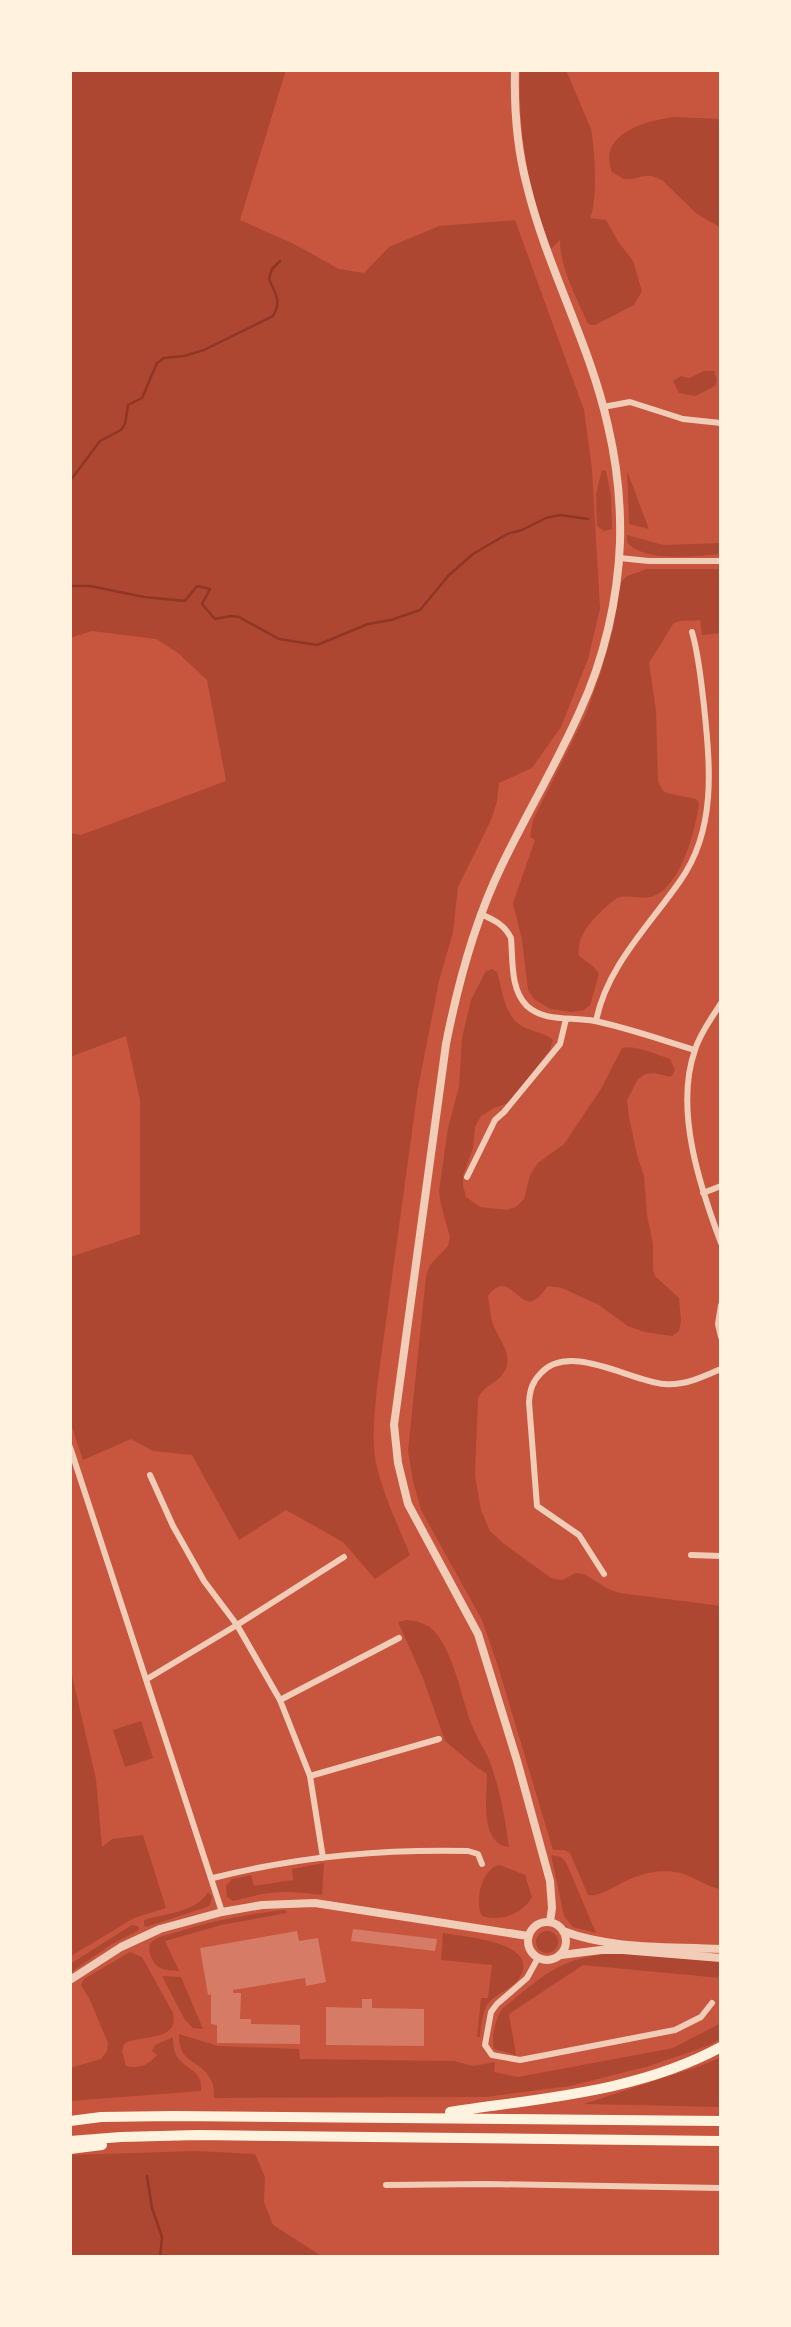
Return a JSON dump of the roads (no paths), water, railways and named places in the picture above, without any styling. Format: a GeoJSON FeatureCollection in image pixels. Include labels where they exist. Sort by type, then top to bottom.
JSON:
{"type":"FeatureCollection","features":[{"type":"Feature","properties":{"kind":"highway"},"geometry":{"type":"LineString","coordinates":[[416,2117],[535,2101],[634,2081],[681,2065],[721,2047]]}},
{"type":"Feature","properties":{"kind":"highway"},"geometry":{"type":"LineString","coordinates":[[70,2121],[102,2117],[173,2116],[721,2121]]}},
{"type":"Feature","properties":{"kind":"highway"},"geometry":{"type":"LineString","coordinates":[[70,2141],[198,2135],[721,2141]]}},
{"type":"Feature","properties":{"kind":"highway"},"geometry":{"type":"LineString","coordinates":[[70,2149],[198,2135]]}},
{"type":"Feature","properties":{"kind":"street"},"geometry":{"type":"LineString","coordinates":[[515,70],[518,140],[527,186],[603,407],[617,480],[619,558],[611,614],[593,681],[566,741],[501,866],[481,914],[459,984],[446,1044],[397,1401],[395,1441],[408,1504],[483,1646],[550,1881],[550,1922]]}},
{"type":"Feature","properties":{"kind":"street"},"geometry":{"type":"LineString","coordinates":[[603,407],[630,402],[683,419],[721,423]]}},
{"type":"Feature","properties":{"kind":"street"},"geometry":{"type":"LineString","coordinates":[[619,558],[649,561],[721,561]]}},
{"type":"Feature","properties":{"kind":"street"},"geometry":{"type":"LineString","coordinates":[[596,1021],[601,1001],[614,972],[682,878],[695,852],[708,809],[709,756],[698,652],[692,632]]}},
{"type":"Feature","properties":{"kind":"street"},"geometry":{"type":"LineString","coordinates":[[481,914],[498,922],[507,931],[511,938],[517,989],[526,1005],[543,1016],[596,1021],[695,1050]]}},
{"type":"Feature","properties":{"kind":"street"},"geometry":{"type":"LineString","coordinates":[[721,1003],[695,1050],[690,1069],[688,1100],[692,1139],[703,1193],[721,1243]]}},
{"type":"Feature","properties":{"kind":"street"},"geometry":{"type":"LineString","coordinates":[[467,1177],[495,1120],[560,1044],[566,1019]]}},
{"type":"Feature","properties":{"kind":"street"},"geometry":{"type":"LineString","coordinates":[[703,1193],[721,1186]]}},
{"type":"Feature","properties":{"kind":"street"},"geometry":{"type":"LineString","coordinates":[[721,1304],[718,1324],[721,1337]]}},
{"type":"Feature","properties":{"kind":"street"},"geometry":{"type":"LineString","coordinates":[[604,1574],[579,1535],[537,1506],[530,1402],[534,1380],[551,1365],[568,1362],[600,1365],[665,1385],[694,1381],[721,1369]]}},
{"type":"Feature","properties":{"kind":"street"},"geometry":{"type":"LineString","coordinates":[[70,1447],[222,1912]]}},
{"type":"Feature","properties":{"kind":"street"},"geometry":{"type":"LineString","coordinates":[[150,1475],[162,1506],[197,1570],[237,1625],[280,1700],[310,1776],[323,1858]]}},
{"type":"Feature","properties":{"kind":"street"},"geometry":{"type":"LineString","coordinates":[[691,1555],[721,1556]]}},
{"type":"Feature","properties":{"kind":"street"},"geometry":{"type":"LineString","coordinates":[[148,1679],[344,1556]]}},
{"type":"Feature","properties":{"kind":"street"},"geometry":{"type":"LineString","coordinates":[[280,1700],[399,1638]]}},
{"type":"Feature","properties":{"kind":"street"},"geometry":{"type":"LineString","coordinates":[[310,1776],[439,1739]]}},
{"type":"Feature","properties":{"kind":"street"},"geometry":{"type":"LineString","coordinates":[[212,1878],[261,1867],[323,1858],[408,1851],[468,1851],[478,1854],[482,1864]]}},
{"type":"Feature","properties":{"kind":"street"},"geometry":{"type":"LineString","coordinates":[[70,1980],[121,1947],[144,1936],[180,1923],[262,1905],[304,1902],[528,1936]]}},
{"type":"Feature","properties":{"kind":"street"},"geometry":{"type":"LineString","coordinates":[[721,1949],[608,1942],[580,1937],[550,1922],[537,1925],[528,1936],[529,1949],[538,1958],[550,1961],[561,1955],[612,1950],[721,1958]]}},
{"type":"Feature","properties":{"kind":"street"},"geometry":{"type":"LineString","coordinates":[[561,1955],[567,1943],[564,1931]]}},
{"type":"Feature","properties":{"kind":"street"},"geometry":{"type":"LineString","coordinates":[[538,1958],[527,1978],[494,2008],[488,2022],[485,2045],[492,2055],[520,2060],[676,2030],[701,2017],[712,2003]]}},
{"type":"Feature","properties":{"kind":"street"},"geometry":{"type":"LineString","coordinates":[[386,2185],[721,2188]]}},
{"type":"Feature","properties":{"kind":"waterway"},"geometry":{"type":"LineString","coordinates":[[70,481],[100,441],[121,430],[125,424],[128,405],[142,398],[157,363],[164,358],[204,350],[273,316],[277,301],[269,279],[272,269],[280,261]]}},
{"type":"Feature","properties":{"kind":"waterway"},"geometry":{"type":"LineString","coordinates":[[70,586],[90,586],[144,597],[185,601],[197,586],[210,589],[202,604],[215,619],[239,617],[279,639],[317,645],[368,624],[391,620],[420,610],[449,575],[473,554],[507,534],[560,515],[588,519]]}},
{"type":"Feature","properties":{"kind":"waterway"},"geometry":{"type":"LineString","coordinates":[[147,2176],[152,2208],[162,2237],[160,2257]]}}]}
